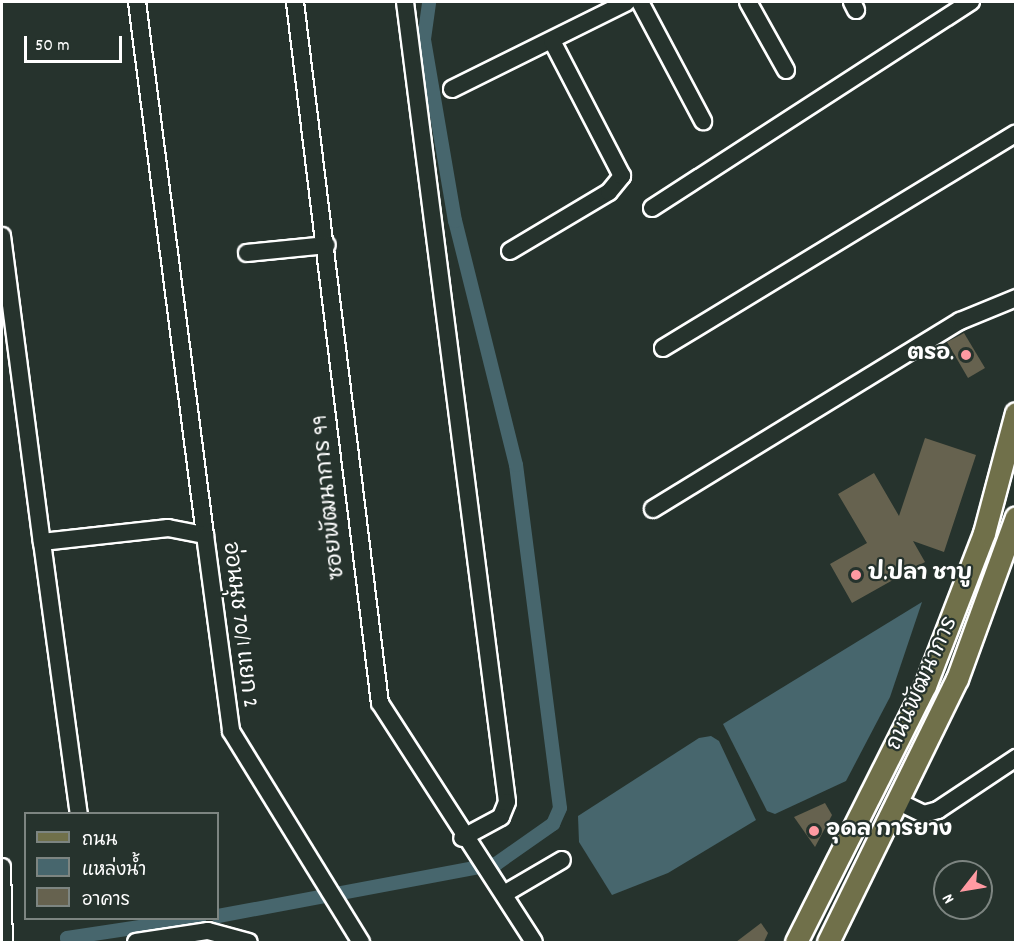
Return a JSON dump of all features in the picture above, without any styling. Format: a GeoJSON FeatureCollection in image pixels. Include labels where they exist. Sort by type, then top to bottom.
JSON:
{"type":"FeatureCollection","features":[{"type":"Feature","properties":{"kind":"main road","name":"ถนนพัฒนาการ"},"geometry":{"type":"LineString","coordinates":[[796,942],[925,686],[984,533],[1016,412]]}},
{"type":"Feature","properties":{"kind":"main road","name":"ถนนพัฒนาการ"},"geometry":{"type":"LineString","coordinates":[[828,942],[899,802],[957,679],[1016,517]]}},
{"type":"Feature","properties":{"kind":"street"},"geometry":{"type":"LineString","coordinates":[[137,2],[205,535]]}},
{"type":"Feature","properties":{"kind":"street","name":"ซอยพัฒนาการ 99"},"geometry":{"type":"LineString","coordinates":[[295,2],[327,245],[373,674],[380,703],[462,838],[491,874],[534,942]]}},
{"type":"Feature","properties":{"kind":"street"},"geometry":{"type":"LineString","coordinates":[[405,2],[507,802],[501,817],[462,838]]}},
{"type":"Feature","properties":{"kind":"street"},"geometry":{"type":"LineString","coordinates":[[452,89],[627,2]]}},
{"type":"Feature","properties":{"kind":"street"},"geometry":{"type":"LineString","coordinates":[[640,2],[703,121]]}},
{"type":"Feature","properties":{"kind":"street"},"geometry":{"type":"LineString","coordinates":[[748,2],[786,70]]}},
{"type":"Feature","properties":{"kind":"street"},"geometry":{"type":"LineString","coordinates":[[652,208],[971,2]]}},
{"type":"Feature","properties":{"kind":"street"},"geometry":{"type":"LineString","coordinates":[[510,251],[609,192],[622,176],[552,41]]}},
{"type":"Feature","properties":{"kind":"street"},"geometry":{"type":"LineString","coordinates":[[663,348],[1016,133]]}},
{"type":"Feature","properties":{"kind":"street"},"geometry":{"type":"LineString","coordinates":[[2,236],[79,812]]}},
{"type":"Feature","properties":{"kind":"street"},"geometry":{"type":"LineString","coordinates":[[247,253],[327,245]]}},
{"type":"Feature","properties":{"kind":"street"},"geometry":{"type":"LineString","coordinates":[[653,509],[960,321],[1016,298]]}},
{"type":"Feature","properties":{"kind":"street","name":"อ่อนนุช 70/1 แยก 2"},"geometry":{"type":"LineString","coordinates":[[42,542],[168,528],[205,535],[231,731],[318,870],[356,941]]}},
{"type":"Feature","properties":{"kind":"street"},"geometry":{"type":"LineString","coordinates":[[899,802],[924,814],[938,810],[1016,758]]}},
{"type":"Feature","properties":{"kind":"street"},"geometry":{"type":"LineString","coordinates":[[504,894],[562,860]]}},
{"type":"Feature","properties":{"kind":"street"},"geometry":{"type":"LineString","coordinates":[[2,867],[4,942]]}},
{"type":"Feature","properties":{"kind":"street"},"geometry":{"type":"LineString","coordinates":[[135,942],[165,940],[208,932],[249,942]]}},
{"type":"Feature","properties":{"kind":"water"},"geometry":{"type":"Polygon","coordinates":[[[922,602],[890,697],[846,781],[775,814],[767,811],[723,724],[922,602]]]}},
{"type":"Feature","properties":{"kind":"water"},"geometry":{"type":"Polygon","coordinates":[[[711,736],[719,741],[756,820],[668,873],[612,895],[579,842],[578,816],[699,738],[711,736]]]}},
{"type":"Feature","properties":{"kind":"building","name":"ตรอ."},"geometry":{"type":"Polygon","coordinates":[[[964,333],[985,368],[968,378],[947,342],[964,333]]]}},
{"type":"Feature","properties":{"kind":"building"},"geometry":{"type":"Polygon","coordinates":[[[925,438],[976,455],[944,552],[913,541],[925,562],[852,603],[830,564],[867,543],[838,494],[874,473],[899,516],[925,438]]]}},
{"type":"Feature","properties":{"kind":"building","name":"อุดล การยาง"},"geometry":{"type":"Polygon","coordinates":[[[825,803],[832,815],[815,847],[794,817],[825,803]]]}},
{"type":"Feature","properties":{"kind":"building"},"geometry":{"type":"Polygon","coordinates":[[[761,923],[768,933],[764,942],[736,942],[761,923]]]}},
{"type":"Feature","properties":{"kind":"waterway"},"geometry":{"type":"LineString","coordinates":[[219,916],[496,864],[553,824],[560,808],[516,465],[455,221],[424,39],[429,2]]}},
{"type":"Feature","properties":{"kind":"waterway"},"geometry":{"type":"LineString","coordinates":[[68,942],[67,938],[186,920]]}},
{"type":"Feature","properties":{"kind":"place","name":"ตรอ."},"geometry":{"type":"Point","coordinates":[966,355]}},
{"type":"Feature","properties":{"kind":"place","name":"ป.ปลา ชาบู"},"geometry":{"type":"Point","coordinates":[856,575]}},
{"type":"Feature","properties":{"kind":"place","name":"อุดล การยาง"},"geometry":{"type":"Point","coordinates":[814,831]}}]}
